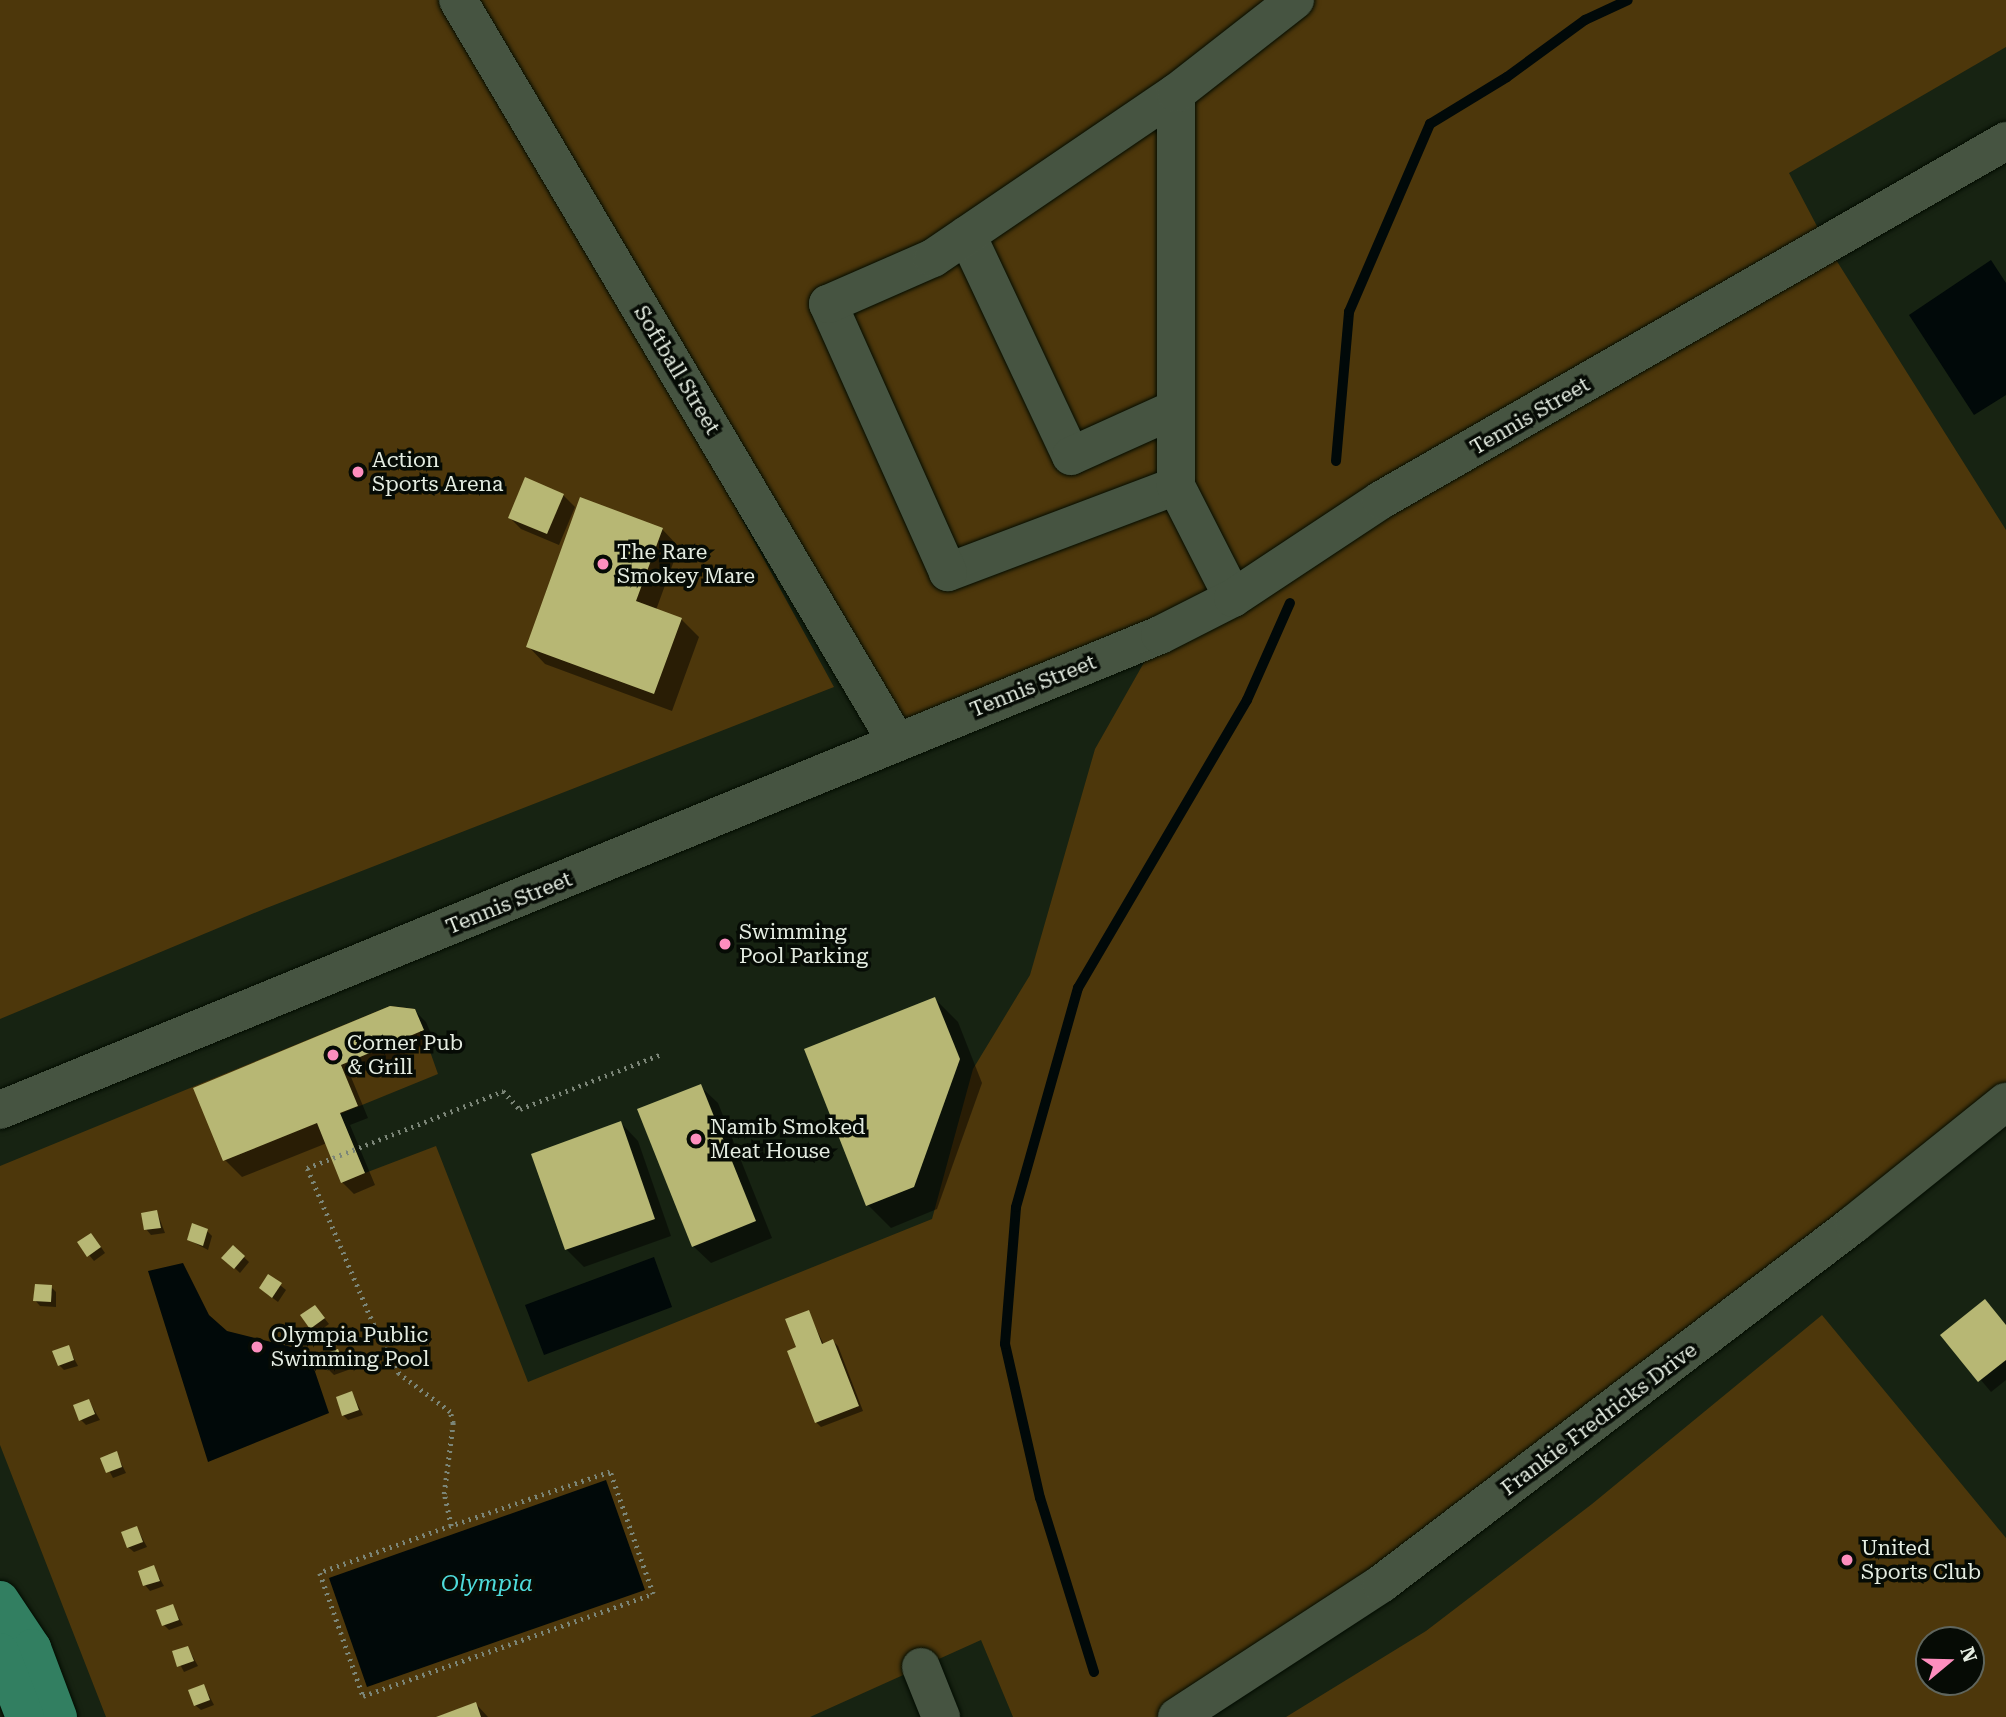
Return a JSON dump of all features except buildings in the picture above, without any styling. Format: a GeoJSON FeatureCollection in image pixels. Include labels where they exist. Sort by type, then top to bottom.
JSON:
{"type":"FeatureCollection","features":[{"type":"Feature","properties":{"kind":"main road"},"geometry":{"type":"LineString","coordinates":[[0,1600],[32,1648],[58,1717]]}},
{"type":"Feature","properties":{"kind":"main road"},"geometry":{"type":"LineString","coordinates":[[0,1652],[25,1717]]}},
{"type":"Feature","properties":{"kind":"street","name":"Softball Street"},"geometry":{"type":"LineString","coordinates":[[458,0],[896,741]]}},
{"type":"Feature","properties":{"kind":"street"},"geometry":{"type":"LineString","coordinates":[[1176,486],[948,572],[828,304],[933,258],[1176,93],[1295,0]]}},
{"type":"Feature","properties":{"kind":"street"},"geometry":{"type":"LineString","coordinates":[[1176,93],[1176,486],[1233,598]]}},
{"type":"Feature","properties":{"kind":"street","name":"Tennis Street"},"geometry":{"type":"LineString","coordinates":[[0,1110],[1160,635],[1233,598],[1381,500],[2006,141]]}},
{"type":"Feature","properties":{"kind":"street"},"geometry":{"type":"LineString","coordinates":[[967,234],[1071,456],[1175,409]]}},
{"type":"Feature","properties":{"kind":"street","name":"Frankie Fredricks Drive"},"geometry":{"type":"LineString","coordinates":[[1177,1717],[1381,1584],[1843,1233],[2006,1102]]}},
{"type":"Feature","properties":{"kind":"street"},"geometry":{"type":"LineString","coordinates":[[921,1667],[941,1717]]}},
{"type":"Feature","properties":{"kind":"path"},"geometry":{"type":"LineString","coordinates":[[451,1526],[444,1494],[453,1423],[450,1412],[399,1374],[368,1313],[307,1168],[503,1091],[520,1109],[662,1054]]}},
{"type":"Feature","properties":{"kind":"path"},"geometry":{"type":"LineString","coordinates":[[610,1472],[653,1594],[363,1696],[320,1573],[451,1526],[610,1472]]}},
{"type":"Feature","properties":{"kind":"shaded area","name":"Action Sports Arena"},"geometry":{"type":"Polygon","coordinates":[[[0,0],[443,0],[598,257],[834,687],[264,909],[0,1019],[0,0]]]}},
{"type":"Feature","properties":{"kind":"shaded area"},"geometry":{"type":"Polygon","coordinates":[[[458,0],[2006,0],[2006,47],[1789,173],[1828,247],[2006,530],[2006,1093],[1177,1717],[1013,1717],[981,1640],[810,1717],[106,1717],[0,1445],[0,1166],[390,1006],[415,1009],[438,1074],[340,1114],[365,1173],[436,1146],[528,1382],[932,1219],[973,1069],[1030,975],[1095,749],[1159,636],[896,741],[458,0]]]}},
{"type":"Feature","properties":{"kind":"shaded area"},"geometry":{"type":"Polygon","coordinates":[[[1822,1315],[2006,1538],[2006,1717],[1286,1717],[1426,1631],[1592,1504],[1822,1315]]]}},
{"type":"Feature","properties":{"kind":"water"},"geometry":{"type":"Polygon","coordinates":[[[1991,260],[2006,283],[2006,395],[1974,415],[1909,315],[1991,260]]]}},
{"type":"Feature","properties":{"kind":"water"},"geometry":{"type":"Polygon","coordinates":[[[654,1257],[672,1307],[544,1355],[525,1305],[654,1257]]]}},
{"type":"Feature","properties":{"kind":"water"},"geometry":{"type":"Polygon","coordinates":[[[183,1263],[209,1315],[227,1331],[308,1351],[329,1413],[208,1462],[148,1271],[183,1263]]]}},
{"type":"Feature","properties":{"kind":"water","name":"Olympia"},"geometry":{"type":"Polygon","coordinates":[[[606,1480],[645,1590],[367,1687],[329,1578],[606,1480]]]}},
{"type":"Feature","properties":{"kind":"waterway"},"geometry":{"type":"LineString","coordinates":[[1336,461],[1349,312],[1430,124],[1507,77],[1585,20],[1628,0]]}},
{"type":"Feature","properties":{"kind":"waterway"},"geometry":{"type":"LineString","coordinates":[[1094,1672],[1040,1498],[1005,1344],[1016,1207],[1078,988],[1247,700],[1290,603]]}},
{"type":"Feature","properties":{"kind":"place","name":"Action Sports Arena"},"geometry":{"type":"Point","coordinates":[358,472]}},
{"type":"Feature","properties":{"kind":"place","name":"The Rare Smokey Mare"},"geometry":{"type":"Point","coordinates":[603,564]}},
{"type":"Feature","properties":{"kind":"place","name":"Swimming Pool Parking"},"geometry":{"type":"Point","coordinates":[725,944]}},
{"type":"Feature","properties":{"kind":"place","name":"Corner Pub & Grill"},"geometry":{"type":"Point","coordinates":[333,1055]}},
{"type":"Feature","properties":{"kind":"place","name":"Namib Smoked Meat House"},"geometry":{"type":"Point","coordinates":[696,1139]}},
{"type":"Feature","properties":{"kind":"place","name":"Olympia Public Swimming Pool"},"geometry":{"type":"Point","coordinates":[257,1347]}},
{"type":"Feature","properties":{"kind":"place","name":"United Sports Club"},"geometry":{"type":"Point","coordinates":[1847,1560]}}]}
